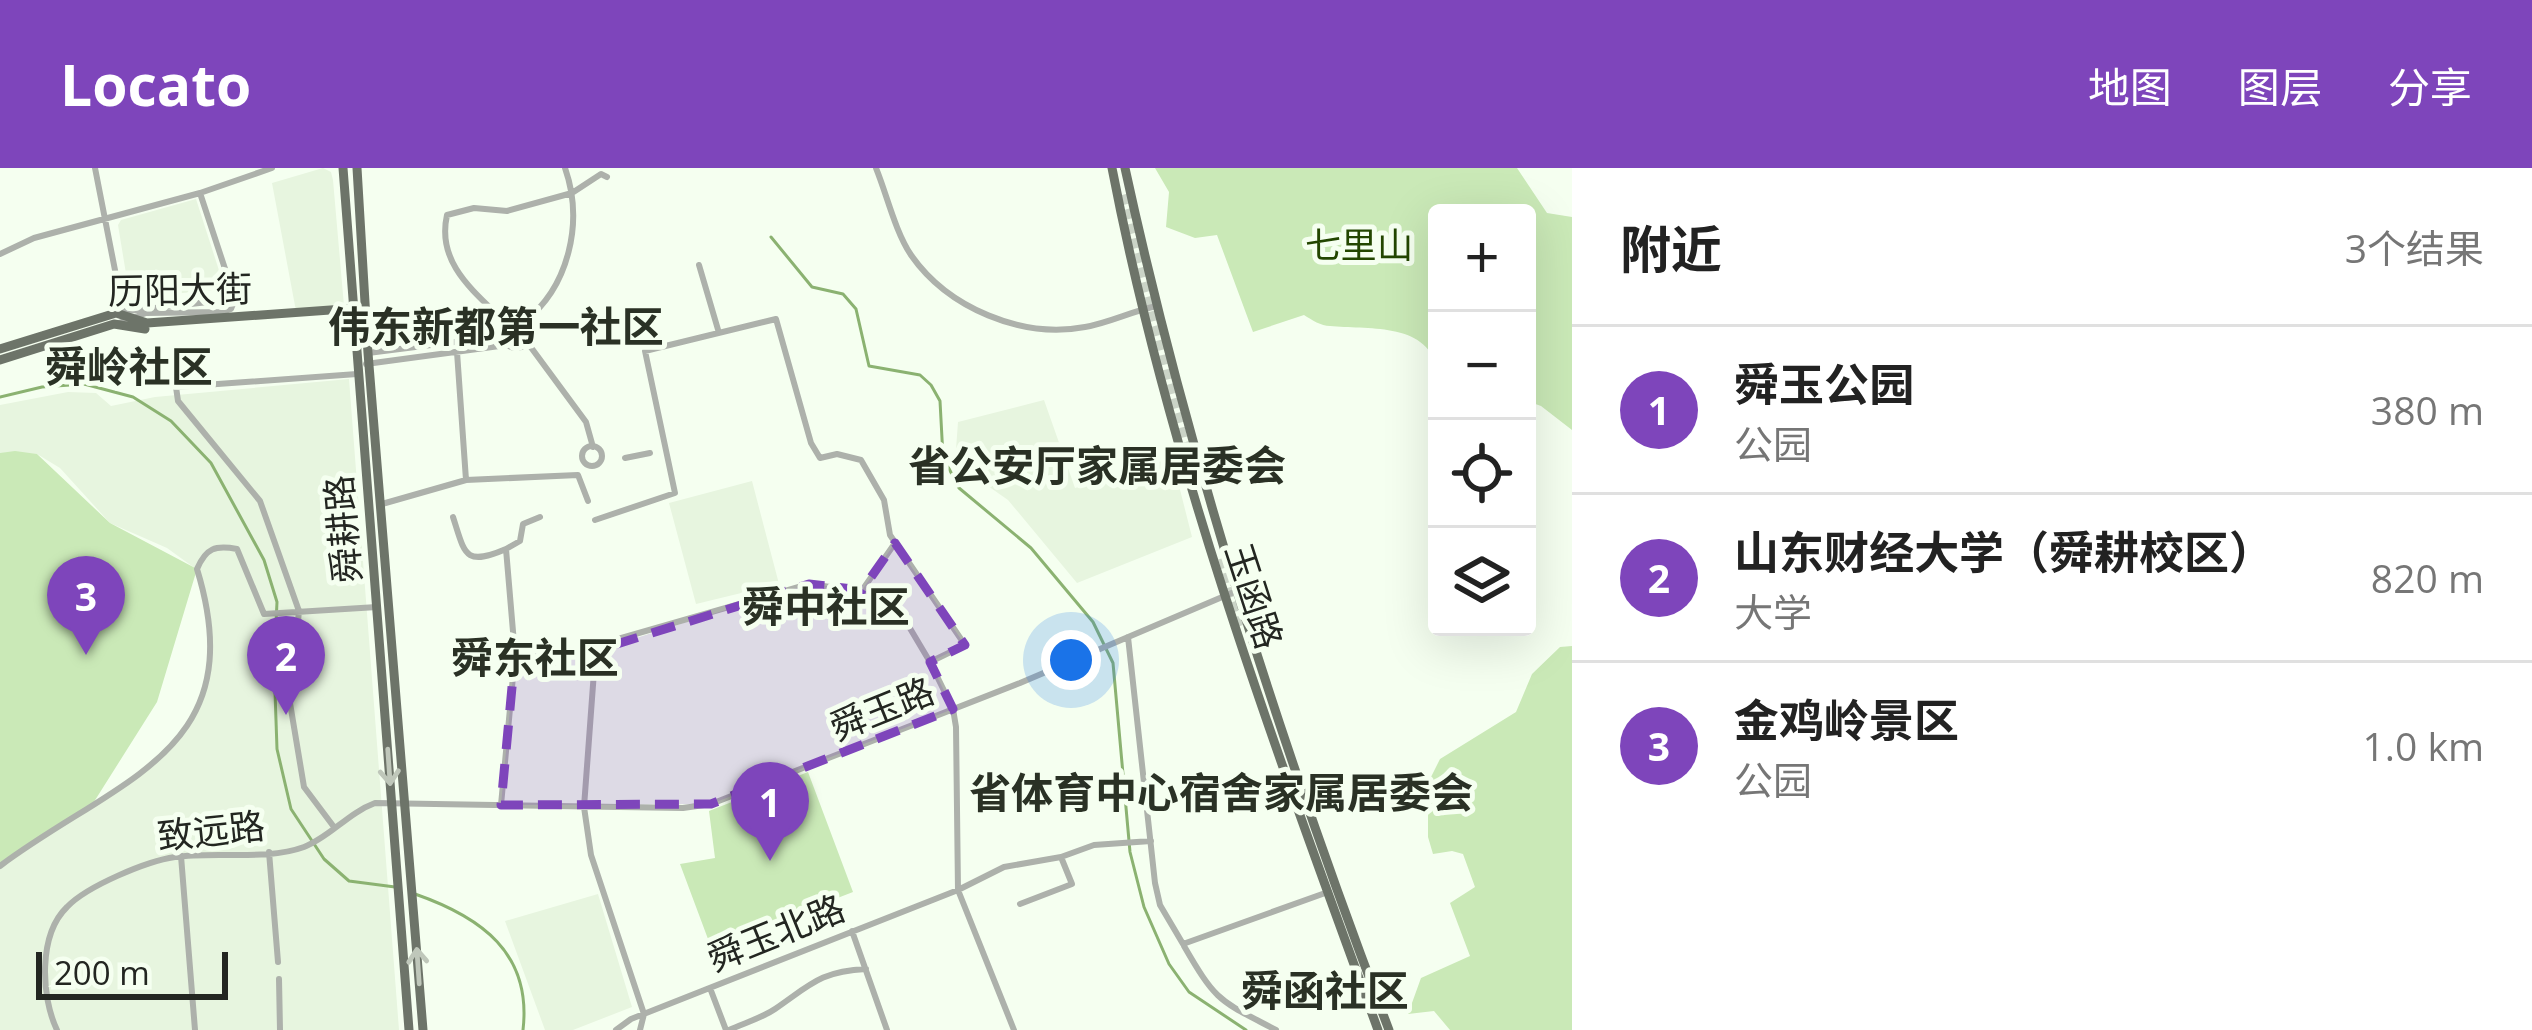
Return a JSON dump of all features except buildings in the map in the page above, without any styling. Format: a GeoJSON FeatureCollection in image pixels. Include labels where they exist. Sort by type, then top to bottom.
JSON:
{"type":"FeatureCollection","features":[{"type":"Feature","properties":{"kind":"main road","name":"舜耕路"},"geometry":{"type":"LineString","coordinates":[[343,168],[360,311]]}},
{"type":"Feature","properties":{"kind":"main road","name":"舜耕路"},"geometry":{"type":"LineString","coordinates":[[357,168],[361,362],[409,1030]]}},
{"type":"Feature","properties":{"kind":"main road","name":"玉函路"},"geometry":{"type":"LineString","coordinates":[[1112,168],[1229,594],[1378,1030]]}},
{"type":"Feature","properties":{"kind":"main road","name":"玉函路"},"geometry":{"type":"LineString","coordinates":[[1125,168],[1151,307]]}},
{"type":"Feature","properties":{"kind":"main road","name":"历阳大街"},"geometry":{"type":"LineString","coordinates":[[0,360],[121,316],[147,329],[360,311]]}},
{"type":"Feature","properties":{"kind":"main road","name":"历阳大街"},"geometry":{"type":"LineString","coordinates":[[0,350],[121,316],[147,323],[360,311]]}},
{"type":"Feature","properties":{"kind":"main road","name":"舜耕路"},"geometry":{"type":"LineString","coordinates":[[361,362],[382,504],[423,1030]]}},
{"type":"Feature","properties":{"kind":"main road","name":"玉函路"},"geometry":{"type":"LineString","coordinates":[[1229,594],[1389,1030]]}},
{"type":"Feature","properties":{"kind":"street"},"geometry":{"type":"LineString","coordinates":[[95,168],[121,316],[231,309],[235,299],[200,194]]}},
{"type":"Feature","properties":{"kind":"street"},"geometry":{"type":"LineString","coordinates":[[0,254],[34,238],[200,194],[272,168]]}},
{"type":"Feature","properties":{"kind":"street"},"geometry":{"type":"LineString","coordinates":[[524,322],[541,309],[561,278],[573,227],[565,168]]}},
{"type":"Feature","properties":{"kind":"street"},"geometry":{"type":"LineString","coordinates":[[876,168],[911,255],[944,288],[989,317],[1032,328],[1083,328],[1151,307]]}},
{"type":"Feature","properties":{"kind":"street"},"geometry":{"type":"LineString","coordinates":[[506,323],[453,267],[443,232],[446,215],[474,208],[507,211],[569,194],[601,174],[608,177]]}},
{"type":"Feature","properties":{"kind":"street"},"geometry":{"type":"LineString","coordinates":[[699,266],[719,333]]}},
{"type":"Feature","properties":{"kind":"street"},"geometry":{"type":"LineString","coordinates":[[595,520],[675,493],[645,351],[776,320],[811,443],[820,458],[837,454],[861,460],[884,500],[890,535],[965,645],[930,662]]}},
{"type":"Feature","properties":{"kind":"street"},"geometry":{"type":"LineString","coordinates":[[392,802],[360,808],[334,827],[304,787],[290,703],[298,611],[260,501],[178,401],[176,387],[520,347],[530,334],[524,322],[506,323],[502,336],[507,345]]}},
{"type":"Feature","properties":{"kind":"street"},"geometry":{"type":"LineString","coordinates":[[361,362],[502,336]]}},
{"type":"Feature","properties":{"kind":"street"},"geometry":{"type":"LineString","coordinates":[[382,504],[466,480],[578,476],[597,464],[602,457],[593,446],[586,422],[527,342]]}},
{"type":"Feature","properties":{"kind":"street"},"geometry":{"type":"LineString","coordinates":[[457,351],[466,480]]}},
{"type":"Feature","properties":{"kind":"street"},"geometry":{"type":"LineString","coordinates":[[589,466],[582,456],[593,446]]}},
{"type":"Feature","properties":{"kind":"street"},"geometry":{"type":"LineString","coordinates":[[625,458],[650,453]]}},
{"type":"Feature","properties":{"kind":"street"},"geometry":{"type":"LineString","coordinates":[[578,476],[588,501]]}},
{"type":"Feature","properties":{"kind":"street"},"geometry":{"type":"LineString","coordinates":[[453,517],[461,549],[472,557],[488,557],[520,541],[523,524],[540,517]]}},
{"type":"Feature","properties":{"kind":"street"},"geometry":{"type":"LineString","coordinates":[[862,590],[895,543]]}},
{"type":"Feature","properties":{"kind":"street"},"geometry":{"type":"LineString","coordinates":[[0,866],[155,763],[189,727],[202,704],[212,651],[209,609],[196,569],[204,553],[219,545],[237,549],[264,614],[377,607]]}},
{"type":"Feature","properties":{"kind":"street"},"geometry":{"type":"LineString","coordinates":[[501,805],[515,655],[506,549]]}},
{"type":"Feature","properties":{"kind":"street"},"geometry":{"type":"LineString","coordinates":[[640,1030],[644,1014],[591,855],[584,807],[595,658],[611,641],[809,584],[880,594],[908,625],[952,709],[958,890],[1014,1030]]}},
{"type":"Feature","properties":{"kind":"street","name":"舜玉路"},"geometry":{"type":"LineString","coordinates":[[392,802],[683,808],[729,800],[1229,594]]}},
{"type":"Feature","properties":{"kind":"street"},"geometry":{"type":"LineString","coordinates":[[1128,637],[1160,905],[1183,944],[1328,892]]}},
{"type":"Feature","properties":{"kind":"street"},"geometry":{"type":"LineString","coordinates":[[515,655],[604,649]]}},
{"type":"Feature","properties":{"kind":"street","name":"致远路"},"geometry":{"type":"LineString","coordinates":[[57,1030],[46,998],[47,952],[66,907],[154,862],[304,847],[334,827]]}},
{"type":"Feature","properties":{"kind":"street","name":"舜玉北路"},"geometry":{"type":"LineString","coordinates":[[616,1030],[644,1014],[958,890],[1004,867],[1061,857],[1094,844],[1150,842]]}},
{"type":"Feature","properties":{"kind":"street"},"geometry":{"type":"LineString","coordinates":[[269,852],[278,962]]}},
{"type":"Feature","properties":{"kind":"street"},"geometry":{"type":"LineString","coordinates":[[181,856],[195,1030]]}},
{"type":"Feature","properties":{"kind":"street"},"geometry":{"type":"LineString","coordinates":[[1020,904],[1072,884],[1061,857]]}},
{"type":"Feature","properties":{"kind":"street"},"geometry":{"type":"LineString","coordinates":[[853,932],[887,1030]]}},
{"type":"Feature","properties":{"kind":"street"},"geometry":{"type":"LineString","coordinates":[[1184,946],[1210,992],[1276,1030]]}},
{"type":"Feature","properties":{"kind":"street"},"geometry":{"type":"LineString","coordinates":[[710,988],[728,1030],[775,1009],[817,978],[866,969]]}},
{"type":"Feature","properties":{"kind":"street"},"geometry":{"type":"LineString","coordinates":[[279,979],[280,1030]]}},
{"type":"Feature","properties":{"kind":"highlighted area"},"geometry":{"type":"Polygon","coordinates":[[[895,543],[965,645],[930,662],[953,709],[711,804],[501,805],[515,655],[604,648],[809,584],[862,590],[895,543]]]}},
{"type":"Feature","properties":{"kind":"shaded area"},"geometry":{"type":"Polygon","coordinates":[[[323,168],[333,180],[344,306],[296,311],[272,183],[323,168]]]}},
{"type":"Feature","properties":{"kind":"shaded area"},"geometry":{"type":"Polygon","coordinates":[[[196,199],[225,289],[130,298],[121,220],[196,199]]]}},
{"type":"Feature","properties":{"kind":"shaded area"},"geometry":{"type":"Polygon","coordinates":[[[349,379],[399,1030],[0,1030],[0,866],[135,776],[189,727],[202,704],[213,651],[209,612],[196,569],[167,548],[110,523],[60,468],[37,454],[0,453],[0,405],[68,392],[96,393],[111,406],[155,397],[349,379]]]}},
{"type":"Feature","properties":{"kind":"shaded area"},"geometry":{"type":"Polygon","coordinates":[[[1044,400],[1075,488],[1172,458],[1192,537],[1077,583],[1008,500],[955,463],[958,422],[1044,400]]]}},
{"type":"Feature","properties":{"kind":"shaded area"},"geometry":{"type":"Polygon","coordinates":[[[752,481],[779,584],[696,604],[669,503],[752,481]]]}},
{"type":"Feature","properties":{"kind":"shaded area"},"geometry":{"type":"Polygon","coordinates":[[[598,894],[632,1007],[573,1030],[545,1030],[505,921],[598,894]]]}},
{"type":"Feature","properties":{"kind":"green space","name":"七里山"},"geometry":{"type":"Polygon","coordinates":[[[1155,168],[1517,168],[1547,213],[1572,217],[1572,430],[1536,404],[1536,204],[1428,204],[1428,350],[1408,335],[1327,326],[1304,315],[1253,332],[1217,235],[1195,238],[1166,227],[1169,192],[1155,168]]]}},
{"type":"Feature","properties":{"kind":"green space"},"geometry":{"type":"Polygon","coordinates":[[[0,453],[37,454],[110,523],[197,569],[157,702],[92,805],[0,867],[0,453]]]}},
{"type":"Feature","properties":{"kind":"green space"},"geometry":{"type":"Polygon","coordinates":[[[1572,646],[1572,1030],[1450,1030],[1434,1011],[1408,1014],[1421,978],[1470,956],[1450,903],[1475,887],[1463,854],[1433,854],[1428,837],[1428,783],[1440,759],[1516,712],[1532,674],[1560,647],[1572,646]]]}},
{"type":"Feature","properties":{"kind":"green space"},"geometry":{"type":"Polygon","coordinates":[[[808,772],[853,892],[711,947],[680,864],[715,858],[709,811],[808,772]]]}},
{"type":"Feature","properties":{"kind":"waterway"},"geometry":{"type":"LineString","coordinates":[[771,237],[812,287],[843,294],[856,309],[869,366],[920,375],[931,385],[940,401],[943,457],[959,488],[1031,548],[1093,622],[1113,663],[1130,852],[1144,907],[1169,964],[1189,992],[1246,1030]]}},
{"type":"Feature","properties":{"kind":"waterway"},"geometry":{"type":"LineString","coordinates":[[0,397],[84,384],[133,397],[171,421],[211,463],[264,560],[277,602],[277,749],[291,809],[324,859],[349,881],[395,887]]}},
{"type":"Feature","properties":{"kind":"waterway"},"geometry":{"type":"LineString","coordinates":[[415,894],[461,914],[497,942],[519,980],[523,1030]]}},
{"type":"Feature","properties":{"kind":"tunnel"},"geometry":{"type":"LineString","coordinates":[[1122,195],[1190,468]]}},
{"type":"Feature","properties":{"kind":"tunnel"},"geometry":{"type":"LineString","coordinates":[[1223,558],[1243,626]]}},
{"type":"Feature","properties":{"kind":"place","name":"金鸡岭景区"},"geometry":{"type":"Point","coordinates":[86,655]}},
{"type":"Feature","properties":{"kind":"place","name":"山东财经大学（舜耕校区）"},"geometry":{"type":"Point","coordinates":[286,715]}},
{"type":"Feature","properties":{"kind":"place","name":"舜玉公园"},"geometry":{"type":"Point","coordinates":[770,861]}},
{"type":"Feature","properties":{"kind":"district","name":"伟东新都第一社区"},"geometry":{"type":"Point","coordinates":[496,327]}},
{"type":"Feature","properties":{"kind":"district","name":"舜岭社区"},"geometry":{"type":"Point","coordinates":[129,367]}},
{"type":"Feature","properties":{"kind":"district","name":"省公安厅家属居委会"},"geometry":{"type":"Point","coordinates":[1097,466]}},
{"type":"Feature","properties":{"kind":"district","name":"舜中社区"},"geometry":{"type":"Point","coordinates":[826,607]}},
{"type":"Feature","properties":{"kind":"district","name":"舜东社区"},"geometry":{"type":"Point","coordinates":[535,658]}},
{"type":"Feature","properties":{"kind":"district","name":"省体育中心宿舍家属居委会"},"geometry":{"type":"Point","coordinates":[1221,793]}},
{"type":"Feature","properties":{"kind":"district","name":"舜函社区"},"geometry":{"type":"Point","coordinates":[1325,991]}}]}
